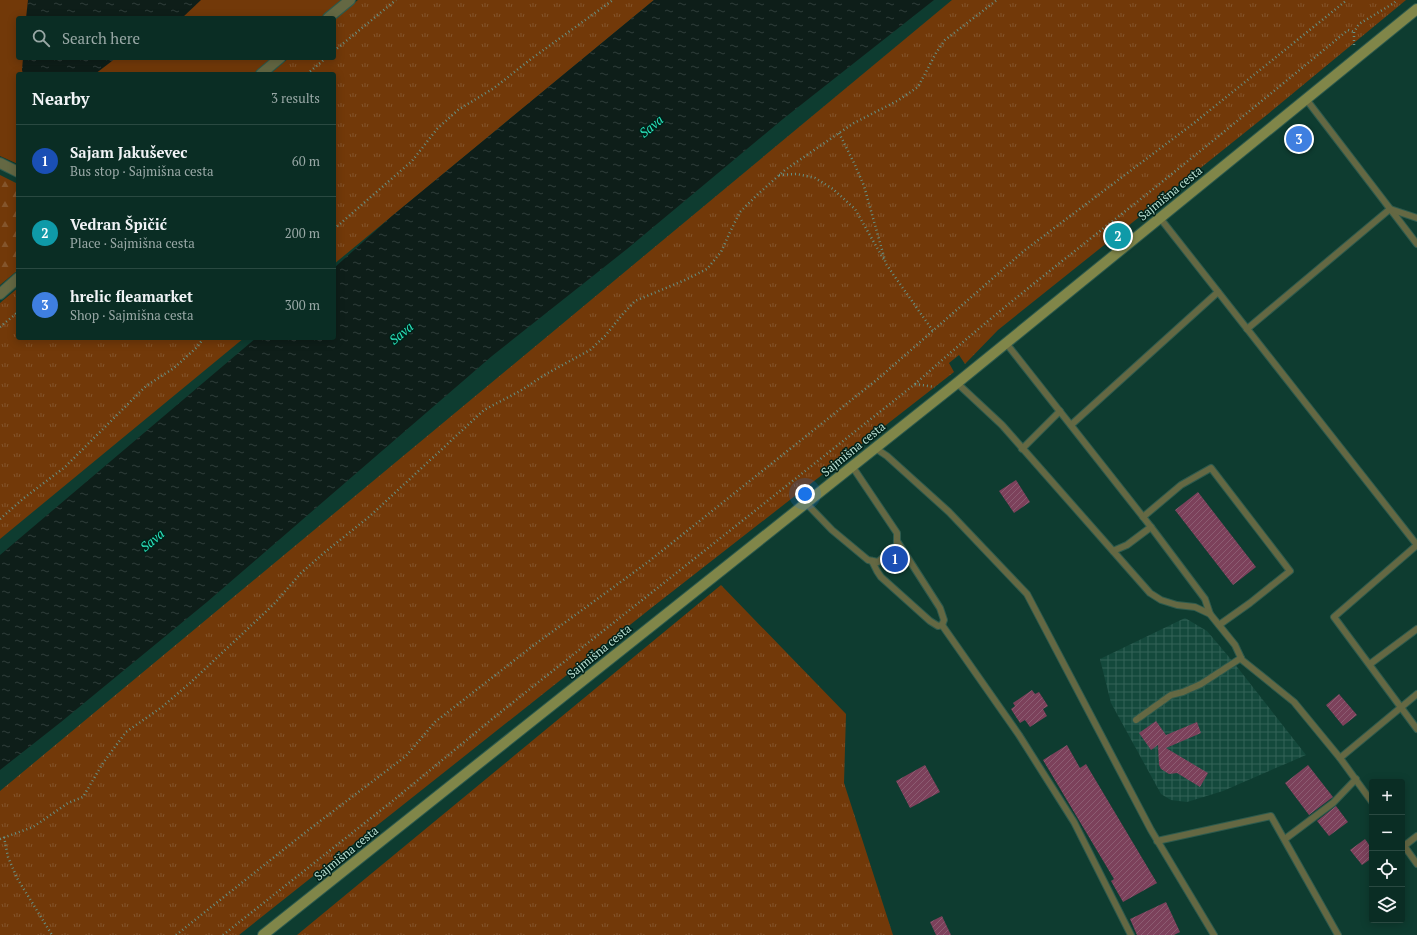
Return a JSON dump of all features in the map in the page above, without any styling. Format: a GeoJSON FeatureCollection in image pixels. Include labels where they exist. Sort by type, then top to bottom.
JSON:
{"type":"FeatureCollection","features":[{"type":"Feature","properties":{"kind":"street"},"geometry":{"type":"LineString","coordinates":[[330,16],[350,0]]}},
{"type":"Feature","properties":{"kind":"street","name":"Sajmišna cesta"},"geometry":{"type":"LineString","coordinates":[[263,935],[957,383],[1417,9]]}},
{"type":"Feature","properties":{"kind":"street"},"geometry":{"type":"LineString","coordinates":[[263,72],[278,60]]}},
{"type":"Feature","properties":{"kind":"street"},"geometry":{"type":"LineString","coordinates":[[0,164],[16,171]]}},
{"type":"Feature","properties":{"kind":"street"},"geometry":{"type":"LineString","coordinates":[[0,294],[16,280]]}},
{"type":"Feature","properties":{"kind":"lane"},"geometry":{"type":"LineString","coordinates":[[1306,99],[1417,244]]}},
{"type":"Feature","properties":{"kind":"lane"},"geometry":{"type":"LineString","coordinates":[[1390,209],[1417,218]]}},
{"type":"Feature","properties":{"kind":"lane"},"geometry":{"type":"LineString","coordinates":[[1247,329],[1390,209]]}},
{"type":"Feature","properties":{"kind":"lane"},"geometry":{"type":"LineString","coordinates":[[1160,218],[1417,545],[1334,617],[1417,729]]}},
{"type":"Feature","properties":{"kind":"lane"},"geometry":{"type":"LineString","coordinates":[[1071,425],[1218,292]]}},
{"type":"Feature","properties":{"kind":"lane"},"geometry":{"type":"LineString","coordinates":[[1006,343],[1151,527],[1205,599],[1210,614],[1235,645],[1242,658],[1253,670],[1294,702],[1340,758],[1369,798]]}},
{"type":"Feature","properties":{"kind":"lane"},"geometry":{"type":"LineString","coordinates":[[957,383],[1002,425],[1150,593],[1161,600],[1177,605],[1195,608],[1210,614]]}},
{"type":"Feature","properties":{"kind":"lane"},"geometry":{"type":"LineString","coordinates":[[1022,449],[1060,411]]}},
{"type":"Feature","properties":{"kind":"lane"},"geometry":{"type":"LineString","coordinates":[[875,448],[887,456],[949,512],[1027,594],[1158,841],[1214,935]]}},
{"type":"Feature","properties":{"kind":"lane"},"geometry":{"type":"LineString","coordinates":[[806,503],[832,530],[868,560],[878,562],[897,545],[897,533],[852,466]]}},
{"type":"Feature","properties":{"kind":"lane"},"geometry":{"type":"LineString","coordinates":[[1143,517],[1181,485],[1211,468],[1290,571],[1250,603],[1219,625]]}},
{"type":"Feature","properties":{"kind":"lane"},"geometry":{"type":"LineString","coordinates":[[1113,551],[1127,545],[1151,527]]}},
{"type":"Feature","properties":{"kind":"lane"},"geometry":{"type":"LineString","coordinates":[[897,541],[940,608],[944,620],[942,625]]}},
{"type":"Feature","properties":{"kind":"lane"},"geometry":{"type":"LineString","coordinates":[[872,561],[881,576],[930,621],[938,626],[942,625]]}},
{"type":"Feature","properties":{"kind":"lane"},"geometry":{"type":"LineString","coordinates":[[942,625],[1019,735],[1074,822],[1131,935]]}},
{"type":"Feature","properties":{"kind":"lane"},"geometry":{"type":"LineString","coordinates":[[1370,664],[1417,629]]}},
{"type":"Feature","properties":{"kind":"lane"},"geometry":{"type":"LineString","coordinates":[[1136,720],[1171,695],[1183,692],[1201,684],[1242,658]]}},
{"type":"Feature","properties":{"kind":"lane"},"geometry":{"type":"LineString","coordinates":[[1340,758],[1417,694]]}},
{"type":"Feature","properties":{"kind":"lane"},"geometry":{"type":"LineString","coordinates":[[1284,839],[1333,803],[1356,780]]}},
{"type":"Feature","properties":{"kind":"lane"},"geometry":{"type":"LineString","coordinates":[[1158,841],[1271,816],[1338,935]]}},
{"type":"Feature","properties":{"kind":"lane"},"geometry":{"type":"LineString","coordinates":[[1405,843],[1417,836]]}},
{"type":"Feature","properties":{"kind":"lane"},"geometry":{"type":"LineString","coordinates":[[1405,847],[1417,864]]}},
{"type":"Feature","properties":{"kind":"path"},"geometry":{"type":"LineString","coordinates":[[336,50],[396,0]]}},
{"type":"Feature","properties":{"kind":"path"},"geometry":{"type":"LineString","coordinates":[[336,227],[412,161],[437,129],[458,110],[494,88],[531,59],[613,0]]}},
{"type":"Feature","properties":{"kind":"path"},"geometry":{"type":"LineString","coordinates":[[0,839],[33,827],[68,804],[84,797],[104,763],[126,732],[162,707],[274,604],[301,574],[324,552],[370,516],[484,410],[590,350],[605,336],[635,301],[685,280],[706,269],[721,252],[740,212],[779,175],[854,123],[897,101],[918,87],[936,53],[945,40],[997,0]]}},
{"type":"Feature","properties":{"kind":"path"},"geometry":{"type":"LineString","coordinates":[[176,935],[307,831],[406,756],[435,722],[534,645],[648,562],[879,378],[1025,250],[1194,123],[1347,0]]}},
{"type":"Feature","properties":{"kind":"path"},"geometry":{"type":"LineString","coordinates":[[1358,57],[1355,48],[1354,32],[1360,24],[1397,0]]}},
{"type":"Feature","properties":{"kind":"path"},"geometry":{"type":"LineString","coordinates":[[223,935],[395,799],[497,715],[915,384],[1048,272],[1240,119],[1348,30],[1354,32]]}},
{"type":"Feature","properties":{"kind":"path"},"geometry":{"type":"LineString","coordinates":[[309,72],[324,60]]}},
{"type":"Feature","properties":{"kind":"path"},"geometry":{"type":"LineString","coordinates":[[839,133],[864,186],[886,264]]}},
{"type":"Feature","properties":{"kind":"path"},"geometry":{"type":"LineString","coordinates":[[779,175],[797,174],[815,178],[832,189],[854,209],[886,264],[933,332]]}},
{"type":"Feature","properties":{"kind":"path"},"geometry":{"type":"LineString","coordinates":[[0,327],[16,314]]}},
{"type":"Feature","properties":{"kind":"path"},"geometry":{"type":"LineString","coordinates":[[0,519],[24,498],[65,467],[146,386],[174,368],[196,348],[202,340]]}},
{"type":"Feature","properties":{"kind":"path"},"geometry":{"type":"LineString","coordinates":[[915,384],[934,386],[944,393]]}},
{"type":"Feature","properties":{"kind":"path"},"geometry":{"type":"LineString","coordinates":[[4,837],[8,857],[17,878],[52,935]]}},
{"type":"Feature","properties":{"kind":"shaded area"},"geometry":{"type":"Polygon","coordinates":[[[1185,618],[1207,631],[1306,755],[1223,791],[1187,802],[1171,800],[1161,794],[1111,703],[1100,659],[1185,618]]]}},
{"type":"Feature","properties":{"kind":"green space"},"geometry":{"type":"Polygon","coordinates":[[[0,0],[341,0],[322,16],[16,16],[16,60],[270,60],[255,72],[16,72],[16,163],[0,156],[0,0]]]}},
{"type":"Feature","properties":{"kind":"green space"},"geometry":{"type":"Polygon","coordinates":[[[358,0],[654,0],[336,262],[336,72],[272,72],[287,60],[336,60],[336,18],[358,0]]]}},
{"type":"Feature","properties":{"kind":"green space"},"geometry":{"type":"Polygon","coordinates":[[[952,0],[1406,0],[1268,114],[998,330],[965,364],[959,355],[949,363],[954,372],[650,609],[239,935],[0,935],[0,791],[952,0]]]}},
{"type":"Feature","properties":{"kind":"green space"},"geometry":{"type":"Polygon","coordinates":[[[0,175],[16,183],[16,272],[0,285],[0,175]]]}},
{"type":"Feature","properties":{"kind":"green space"},"geometry":{"type":"Polygon","coordinates":[[[16,290],[16,340],[242,340],[0,539],[0,303],[16,290]]]}},
{"type":"Feature","properties":{"kind":"green space"},"geometry":{"type":"Polygon","coordinates":[[[721,585],[846,714],[844,783],[893,935],[297,935],[721,585]]]}},
{"type":"Feature","properties":{"kind":"water"},"geometry":{"type":"Polygon","coordinates":[[[28,0],[201,0],[184,16],[26,16],[28,0]]]}},
{"type":"Feature","properties":{"kind":"water","name":"Sava"},"geometry":{"type":"Polygon","coordinates":[[[654,0],[934,0],[783,119],[627,249],[492,356],[207,602],[0,770],[0,555],[254,340],[336,340],[336,266],[392,216],[654,0]]]}},
{"type":"Feature","properties":{"kind":"water"},"geometry":{"type":"Polygon","coordinates":[[[23,60],[113,60],[98,72],[22,72],[23,60]]]}},
{"type":"Feature","properties":{"kind":"building"},"geometry":{"type":"Polygon","coordinates":[[[1016,480],[1030,502],[1014,513],[999,491],[1016,480]]]}},
{"type":"Feature","properties":{"kind":"building"},"geometry":{"type":"Polygon","coordinates":[[[1198,492],[1256,567],[1233,585],[1175,510],[1198,492]]]}},
{"type":"Feature","properties":{"kind":"building"},"geometry":{"type":"Polygon","coordinates":[[[1032,690],[1035,694],[1039,692],[1048,706],[1043,709],[1047,716],[1030,727],[1025,720],[1020,723],[1011,709],[1015,706],[1013,703],[1032,690]]]}},
{"type":"Feature","properties":{"kind":"building"},"geometry":{"type":"Polygon","coordinates":[[[1339,694],[1357,715],[1343,726],[1326,705],[1339,694]]]}},
{"type":"Feature","properties":{"kind":"building"},"geometry":{"type":"Polygon","coordinates":[[[1156,721],[1166,735],[1197,722],[1201,733],[1166,748],[1208,773],[1200,787],[1177,773],[1169,774],[1161,769],[1159,765],[1158,745],[1151,750],[1139,733],[1156,721]]]}},
{"type":"Feature","properties":{"kind":"building"},"geometry":{"type":"Polygon","coordinates":[[[1067,745],[1080,768],[1086,764],[1157,883],[1123,902],[1111,881],[1114,879],[1043,760],[1067,745]]]}},
{"type":"Feature","properties":{"kind":"building"},"geometry":{"type":"Polygon","coordinates":[[[925,765],[940,792],[910,808],[896,781],[925,765]]]}},
{"type":"Feature","properties":{"kind":"building"},"geometry":{"type":"Polygon","coordinates":[[[1308,765],[1333,797],[1309,815],[1285,783],[1308,765]]]}},
{"type":"Feature","properties":{"kind":"building"},"geometry":{"type":"Polygon","coordinates":[[[1336,806],[1348,822],[1329,836],[1317,821],[1336,806]]]}},
{"type":"Feature","properties":{"kind":"building"},"geometry":{"type":"Polygon","coordinates":[[[1365,839],[1369,845],[1369,860],[1362,865],[1350,850],[1365,839]]]}},
{"type":"Feature","properties":{"kind":"building"},"geometry":{"type":"Polygon","coordinates":[[[1166,902],[1180,932],[1174,935],[1137,935],[1130,919],[1166,902]]]}},
{"type":"Feature","properties":{"kind":"building"},"geometry":{"type":"Polygon","coordinates":[[[942,916],[951,935],[936,935],[930,922],[942,916]]]}},
{"type":"Feature","properties":{"kind":"place","name":"hrelic fleamarket"},"geometry":{"type":"Point","coordinates":[1299,139]}},
{"type":"Feature","properties":{"kind":"place","name":"Vedran Špičić"},"geometry":{"type":"Point","coordinates":[1118,236]}},
{"type":"Feature","properties":{"kind":"place","name":"Sajam Jakuševec"},"geometry":{"type":"Point","coordinates":[895,559]}}]}
